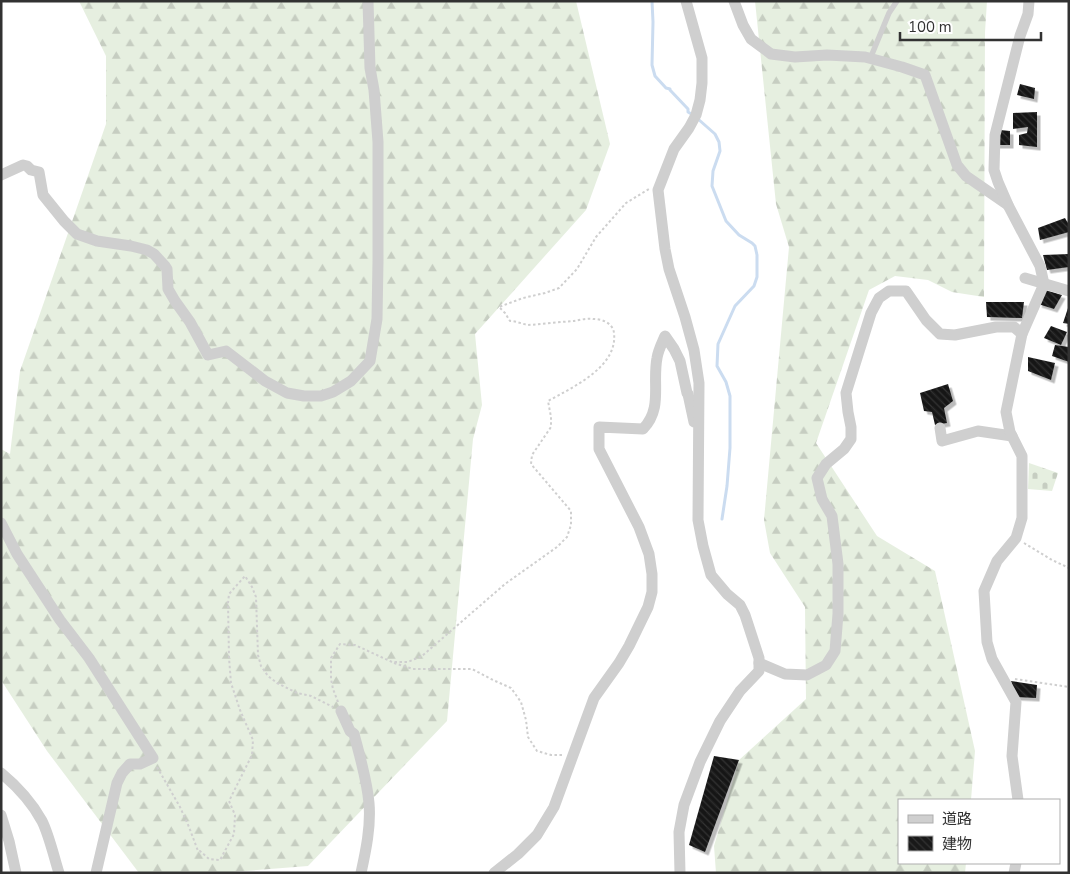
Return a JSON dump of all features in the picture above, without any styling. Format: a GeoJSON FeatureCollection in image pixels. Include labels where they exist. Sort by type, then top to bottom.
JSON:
{"type":"FeatureCollection","features":[{"type":"Feature","properties":{"kind":"street"},"geometry":{"type":"LineString","coordinates":[[1,175],[23,166],[39,172],[43,194],[77,234],[97,241],[147,250],[154,254],[165,266],[168,289],[190,322],[208,356],[226,351],[265,380],[287,393],[321,396],[332,392],[351,381],[370,361],[377,319],[378,142],[374,90],[370,68],[368,1]]}},
{"type":"Feature","properties":{"kind":"street"},"geometry":{"type":"LineString","coordinates":[[680,873],[679,832],[684,805],[700,762],[720,721],[740,691],[759,670],[759,658],[745,615],[740,606],[711,575],[703,546],[698,520],[699,383],[694,350],[669,270],[658,190],[674,150],[696,115],[700,100],[702,58],[686,1]]}},
{"type":"Feature","properties":{"kind":"street"},"geometry":{"type":"LineString","coordinates":[[734,1],[751,39],[771,54],[795,57],[827,54],[865,57],[925,75],[957,165],[966,176],[1008,205]]}},
{"type":"Feature","properties":{"kind":"street"},"geometry":{"type":"LineString","coordinates":[[1018,799],[1012,756],[1016,702],[992,659],[987,642],[984,591],[997,561],[1016,538],[1022,518],[1022,456],[1010,432],[1006,412],[1022,334],[1044,284],[1040,266],[1008,205],[994,170],[995,135],[1020,36],[1028,14],[1029,1]]}},
{"type":"Feature","properties":{"kind":"street"},"geometry":{"type":"LineString","coordinates":[[1025,278],[1069,291]]}},
{"type":"Feature","properties":{"kind":"street"},"geometry":{"type":"LineString","coordinates":[[759,663],[786,674],[808,675],[826,665],[835,651],[838,614],[838,564],[832,516],[822,499],[817,478],[826,464],[844,449],[851,439],[846,393],[871,313],[879,298],[889,291],[906,291],[926,320],[940,334],[955,334],[996,328],[1014,328],[1022,334]]}},
{"type":"Feature","properties":{"kind":"street"},"geometry":{"type":"LineString","coordinates":[[494,873],[518,854],[537,835],[554,807],[594,698],[619,663],[648,607],[652,592],[649,554],[639,527],[599,449],[599,427],[643,429],[648,424],[655,409],[657,358],[665,336],[680,361],[698,446]]}},
{"type":"Feature","properties":{"kind":"street"},"geometry":{"type":"LineString","coordinates":[[940,428],[942,441],[978,431],[1012,436]]}},
{"type":"Feature","properties":{"kind":"street"},"geometry":{"type":"LineString","coordinates":[[1,523],[17,554],[60,620],[89,658],[153,758],[140,764],[130,764],[116,783],[96,873]]}},
{"type":"Feature","properties":{"kind":"street"},"geometry":{"type":"LineString","coordinates":[[341,711],[350,731],[354,734],[369,804],[368,832],[361,873]]}},
{"type":"Feature","properties":{"kind":"street"},"geometry":{"type":"LineString","coordinates":[[1,773],[15,784],[29,800],[42,822],[59,873]]}},
{"type":"Feature","properties":{"kind":"street"},"geometry":{"type":"LineString","coordinates":[[1,815],[16,873]]}},
{"type":"Feature","properties":{"kind":"lane"},"geometry":{"type":"LineString","coordinates":[[870,59],[888,13],[897,1]]}},
{"type":"Feature","properties":{"kind":"path"},"geometry":{"type":"LineString","coordinates":[[392,662],[408,662],[422,656],[505,584],[557,547],[567,537],[571,525],[571,511],[531,464],[532,455],[551,426],[548,401],[588,378],[600,366],[607,358],[614,344],[614,330],[607,322],[593,319],[528,325],[519,324],[510,321],[499,307],[559,288],[576,268],[596,237],[626,203],[660,183]]}},
{"type":"Feature","properties":{"kind":"path"},"geometry":{"type":"LineString","coordinates":[[1016,538],[1069,568]]}},
{"type":"Feature","properties":{"kind":"path"},"geometry":{"type":"LineString","coordinates":[[153,758],[180,807],[198,851],[209,859],[220,860],[234,834],[235,815],[229,801],[252,755],[253,740],[231,683],[229,658],[228,603],[230,594],[245,576],[256,598],[258,655],[261,666],[268,676],[297,693],[311,696],[341,711]]}},
{"type":"Feature","properties":{"kind":"path"},"geometry":{"type":"LineString","coordinates":[[341,711],[332,689],[331,658],[340,644],[355,645],[392,662],[413,668],[472,669],[511,688],[521,702],[528,737],[537,751],[550,755],[573,754]]}},
{"type":"Feature","properties":{"kind":"path"},"geometry":{"type":"LineString","coordinates":[[1003,678],[1069,687]]}},
{"type":"Feature","properties":{"kind":"green space"},"geometry":{"type":"Polygon","coordinates":[[[79,1],[576,1],[610,144],[586,210],[475,334],[482,405],[473,439],[447,721],[308,866],[220,873],[139,873],[47,751],[1,680],[1,449],[10,454],[20,371],[106,124],[106,56],[79,1]]]}},
{"type":"Feature","properties":{"kind":"green space"},"geometry":{"type":"Polygon","coordinates":[[[755,1],[987,1],[985,32],[984,297],[952,292],[928,280],[895,276],[869,290],[816,443],[877,536],[935,571],[975,751],[971,799],[898,799],[898,864],[966,864],[965,873],[716,873],[714,846],[739,760],[806,699],[805,607],[770,553],[764,520],[789,247],[776,204],[755,1]]]}},
{"type":"Feature","properties":{"kind":"green space"},"geometry":{"type":"Polygon","coordinates":[[[1029,463],[1058,473],[1052,491],[1028,489],[1029,463]]]}},
{"type":"Feature","properties":{"kind":"building"},"geometry":{"type":"Polygon","coordinates":[[[1020,84],[1035,88],[1034,99],[1017,95],[1020,84]]]}},
{"type":"Feature","properties":{"kind":"building"},"geometry":{"type":"Polygon","coordinates":[[[1037,112],[1037,147],[1019,145],[1019,135],[1027,133],[1028,127],[1013,129],[1013,113],[1037,112]]]}},
{"type":"Feature","properties":{"kind":"building"},"geometry":{"type":"Polygon","coordinates":[[[1000,130],[1010,131],[1010,145],[995,145],[1000,130]]]}},
{"type":"Feature","properties":{"kind":"building"},"geometry":{"type":"Polygon","coordinates":[[[1065,218],[1069,225],[1069,232],[1040,240],[1038,228],[1065,218]]]}},
{"type":"Feature","properties":{"kind":"building"},"geometry":{"type":"Polygon","coordinates":[[[1069,254],[1069,267],[1047,270],[1043,255],[1069,254]]]}},
{"type":"Feature","properties":{"kind":"building"},"geometry":{"type":"Polygon","coordinates":[[[1045,290],[1062,295],[1054,309],[1038,304],[1045,290]]]}},
{"type":"Feature","properties":{"kind":"building"},"geometry":{"type":"Polygon","coordinates":[[[986,302],[1024,302],[1022,318],[987,317],[986,302]]]}},
{"type":"Feature","properties":{"kind":"building"},"geometry":{"type":"Polygon","coordinates":[[[1069,308],[1069,324],[1063,323],[1069,308]]]}},
{"type":"Feature","properties":{"kind":"building"},"geometry":{"type":"Polygon","coordinates":[[[1051,326],[1067,332],[1061,345],[1044,338],[1051,326]]]}},
{"type":"Feature","properties":{"kind":"building"},"geometry":{"type":"Polygon","coordinates":[[[1055,345],[1069,347],[1069,362],[1052,356],[1055,345]]]}},
{"type":"Feature","properties":{"kind":"building"},"geometry":{"type":"Polygon","coordinates":[[[1028,357],[1055,363],[1051,380],[1028,371],[1028,357]]]}},
{"type":"Feature","properties":{"kind":"building"},"geometry":{"type":"Polygon","coordinates":[[[948,384],[953,401],[944,408],[947,423],[935,425],[932,412],[924,411],[920,393],[948,384]]]}},
{"type":"Feature","properties":{"kind":"building"},"geometry":{"type":"Polygon","coordinates":[[[1011,681],[1037,685],[1036,698],[1016,697],[1011,681]]]}},
{"type":"Feature","properties":{"kind":"building"},"geometry":{"type":"Polygon","coordinates":[[[714,756],[739,760],[705,852],[689,845],[714,756]]]}},
{"type":"Feature","properties":{"kind":"waterway"},"geometry":{"type":"LineString","coordinates":[[652,1],[652,65],[655,76],[666,88],[670,89],[688,109],[688,112],[693,115]]}},
{"type":"Feature","properties":{"kind":"waterway"},"geometry":{"type":"LineString","coordinates":[[698,119],[715,134],[719,142],[720,151],[713,171],[712,186],[726,221],[739,235],[755,246],[757,255],[757,277],[754,286],[735,306],[718,344],[717,366],[726,382],[730,396],[730,448],[722,519]]}}]}
